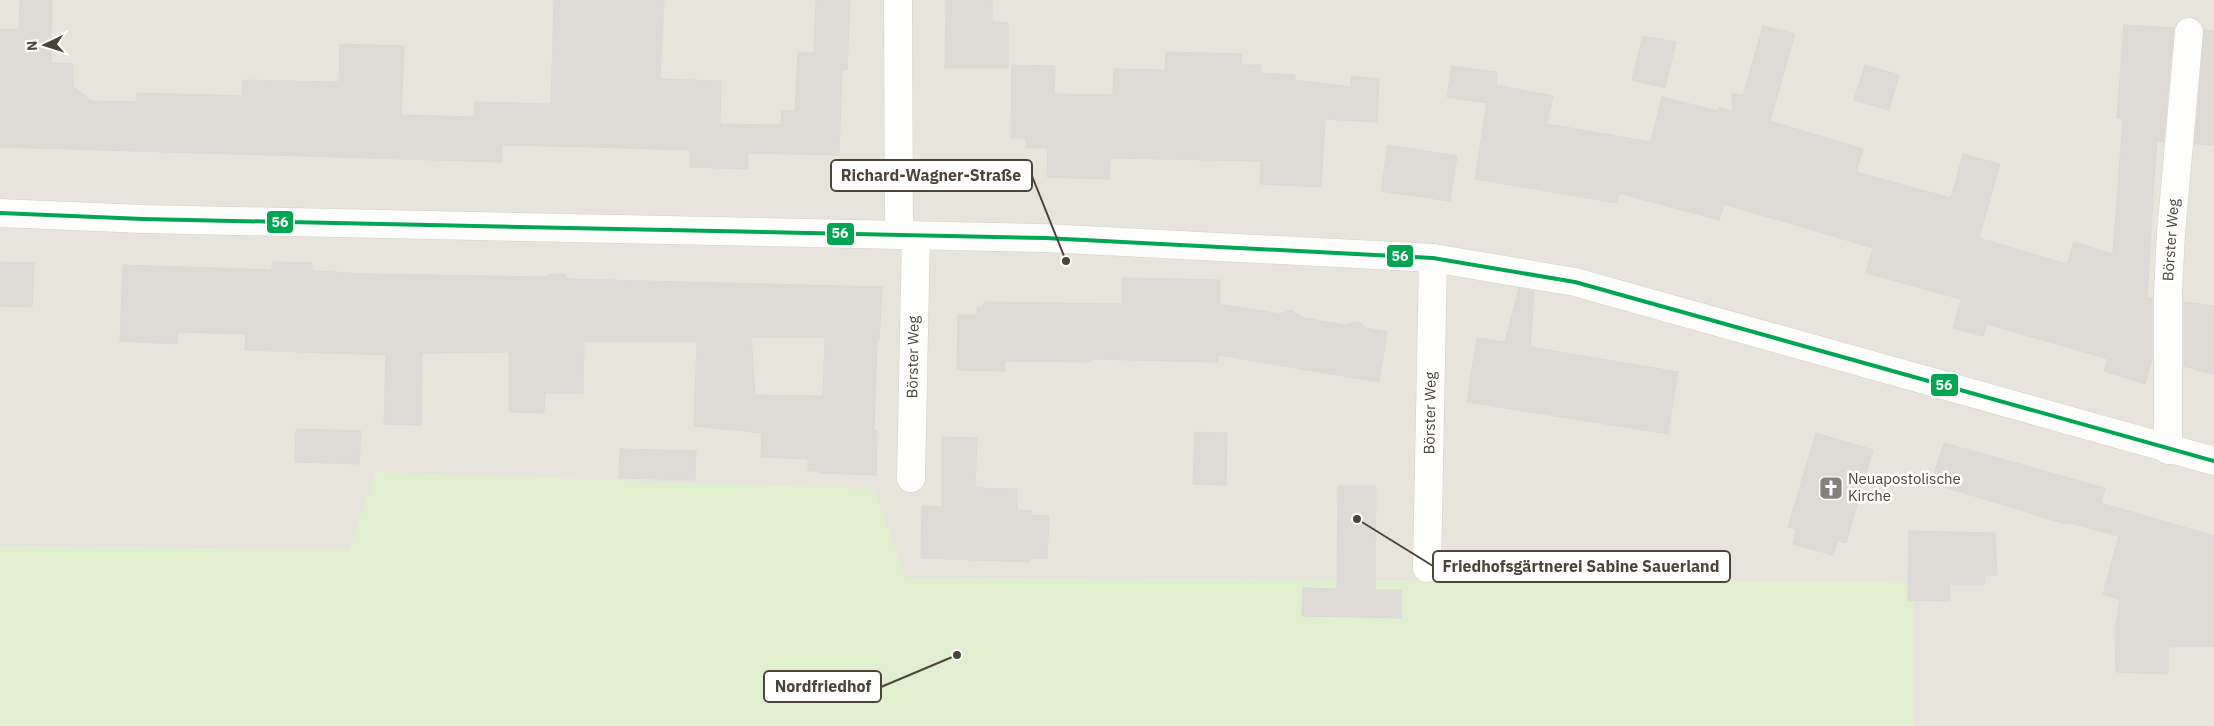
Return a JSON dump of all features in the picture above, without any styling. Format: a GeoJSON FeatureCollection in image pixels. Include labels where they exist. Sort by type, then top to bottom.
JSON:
{"type":"FeatureCollection","features":[{"type":"Feature","properties":{"kind":"street","name":"Börster Weg"},"geometry":{"type":"LineString","coordinates":[[898,0],[908,235],[911,478]]}},
{"type":"Feature","properties":{"kind":"street","name":"Börster Weg"},"geometry":{"type":"LineString","coordinates":[[2168,450],[2168,292],[2171,233],[2188,32]]}},
{"type":"Feature","properties":{"kind":"street"},"geometry":{"type":"LineString","coordinates":[[0,213],[163,219],[1045,238],[1433,258],[1575,282],[2168,450],[2214,461]]}},
{"type":"Feature","properties":{"kind":"street","name":"Börster Weg"},"geometry":{"type":"LineString","coordinates":[[1427,568],[1433,258]]}},
{"type":"Feature","properties":{"kind":"shaded area"},"geometry":{"type":"Polygon","coordinates":[[[0,0],[2214,0],[2214,726],[1914,726],[1913,583],[906,578],[349,550],[0,546],[0,0]]]}},
{"type":"Feature","properties":{"kind":"green space"},"geometry":{"type":"Polygon","coordinates":[[[376,472],[874,489],[906,578],[1913,583],[1914,726],[0,726],[0,546],[349,550],[376,472]]]}},
{"type":"Feature","properties":{"kind":"building"},"geometry":{"type":"Polygon","coordinates":[[[20,0],[52,0],[51,63],[73,64],[73,86],[91,101],[137,102],[137,93],[242,96],[243,80],[339,82],[340,44],[404,46],[401,115],[474,117],[475,102],[551,104],[554,0],[664,0],[660,79],[721,81],[720,124],[781,125],[782,111],[795,111],[798,52],[814,53],[816,0],[850,0],[847,70],[842,69],[839,155],[748,153],[748,169],[690,167],[690,150],[593,147],[502,145],[502,162],[0,147],[0,29],[19,30],[20,0]]]}},
{"type":"Feature","properties":{"kind":"building"},"geometry":{"type":"Polygon","coordinates":[[[946,0],[992,0],[992,22],[1008,23],[1008,68],[945,68],[946,0]]]}},
{"type":"Feature","properties":{"kind":"building"},"geometry":{"type":"Polygon","coordinates":[[[2124,25],[2174,28],[2163,142],[2157,141],[2147,297],[2152,298],[2152,358],[2145,384],[2104,371],[2108,359],[1987,324],[1983,336],[1953,328],[1961,299],[1866,273],[1873,248],[1724,204],[1719,220],[1619,193],[1617,203],[1475,179],[1487,103],[1447,97],[1452,66],[1497,72],[1496,85],[1553,96],[1547,124],[1651,142],[1662,97],[1718,111],[1719,108],[1733,111],[1732,93],[1743,96],[1763,26],[1795,34],[1770,121],[1863,149],[1856,172],[1951,198],[1963,154],[2000,164],[1979,238],[2067,264],[2074,242],[2113,254],[2123,119],[2117,118],[2124,25]]]}},
{"type":"Feature","properties":{"kind":"building"},"geometry":{"type":"Polygon","coordinates":[[[2204,30],[2214,31],[2214,145],[2195,144],[2204,30]]]}},
{"type":"Feature","properties":{"kind":"building"},"geometry":{"type":"Polygon","coordinates":[[[1643,36],[1676,42],[1665,88],[1632,80],[1643,36]]]}},
{"type":"Feature","properties":{"kind":"building"},"geometry":{"type":"Polygon","coordinates":[[[1166,52],[1242,54],[1241,65],[1261,65],[1260,73],[1295,75],[1295,80],[1351,87],[1351,76],[1379,79],[1377,122],[1325,119],[1321,187],[1260,184],[1261,161],[1110,158],[1109,179],[1047,177],[1048,148],[1026,148],[1026,138],[1011,138],[1012,65],[1055,66],[1054,94],[1113,95],[1114,69],[1165,70],[1166,52]]]}},
{"type":"Feature","properties":{"kind":"building"},"geometry":{"type":"Polygon","coordinates":[[[1865,65],[1899,75],[1889,110],[1854,100],[1865,65]]]}},
{"type":"Feature","properties":{"kind":"building"},"geometry":{"type":"Polygon","coordinates":[[[1388,145],[1457,156],[1450,201],[1381,191],[1388,145]]]}},
{"type":"Feature","properties":{"kind":"building"},"geometry":{"type":"Polygon","coordinates":[[[0,262],[34,263],[32,307],[0,306],[0,262]]]}},
{"type":"Feature","properties":{"kind":"building"},"geometry":{"type":"Polygon","coordinates":[[[272,262],[312,263],[312,271],[372,274],[547,277],[550,274],[564,274],[568,279],[882,287],[879,340],[877,339],[874,430],[877,430],[876,475],[808,471],[808,459],[761,457],[762,433],[694,426],[697,342],[584,342],[583,393],[545,393],[544,413],[509,412],[509,352],[422,353],[421,425],[384,424],[386,355],[245,350],[246,334],[178,332],[177,344],[120,341],[123,265],[272,270],[272,262]],[[751,337],[755,395],[823,396],[825,337],[751,337]]]}},
{"type":"Feature","properties":{"kind":"building"},"geometry":{"type":"Polygon","coordinates":[[[1122,278],[1220,280],[1220,304],[1280,314],[1291,310],[1304,318],[1345,325],[1358,321],[1366,328],[1387,332],[1379,382],[1218,355],[1218,362],[1091,359],[1091,362],[1005,361],[1005,371],[957,370],[958,315],[977,315],[977,307],[983,307],[984,302],[1122,304],[1122,278]]]}},
{"type":"Feature","properties":{"kind":"building"},"geometry":{"type":"Polygon","coordinates":[[[1519,288],[1534,291],[1530,347],[1678,372],[1668,434],[1467,402],[1477,338],[1505,342],[1519,288]]]}},
{"type":"Feature","properties":{"kind":"building"},"geometry":{"type":"Polygon","coordinates":[[[2184,302],[2214,306],[2214,375],[2184,366],[2184,302]]]}},
{"type":"Feature","properties":{"kind":"building"},"geometry":{"type":"Polygon","coordinates":[[[296,429],[361,431],[359,464],[295,462],[296,429]]]}},
{"type":"Feature","properties":{"kind":"building"},"geometry":{"type":"Polygon","coordinates":[[[1195,432],[1227,433],[1226,485],[1193,484],[1195,432]]]}},
{"type":"Feature","properties":{"kind":"building","name":"Neuapostolische Kirche"},"geometry":{"type":"Polygon","coordinates":[[[1816,433],[1873,450],[1846,543],[1838,541],[1833,555],[1793,544],[1796,529],[1788,527],[1816,433]]]}},
{"type":"Feature","properties":{"kind":"building"},"geometry":{"type":"Polygon","coordinates":[[[942,437],[977,438],[975,488],[1017,489],[1017,510],[1032,511],[1032,515],[1049,516],[1047,559],[1030,558],[1030,562],[921,558],[922,506],[942,507],[942,437]]]}},
{"type":"Feature","properties":{"kind":"building"},"geometry":{"type":"Polygon","coordinates":[[[1944,443],[2105,488],[2101,503],[2214,536],[2214,646],[2168,647],[2168,674],[2116,672],[2115,629],[2120,600],[2103,594],[2119,536],[2066,522],[2066,524],[1931,483],[1944,443]]]}},
{"type":"Feature","properties":{"kind":"building"},"geometry":{"type":"Polygon","coordinates":[[[620,449],[696,451],[695,480],[619,478],[620,449]]]}},
{"type":"Feature","properties":{"kind":"building"},"geometry":{"type":"Polygon","coordinates":[[[1338,486],[1376,486],[1375,590],[1401,590],[1401,618],[1302,616],[1303,588],[1337,589],[1338,486]]]}},
{"type":"Feature","properties":{"kind":"building"},"geometry":{"type":"Polygon","coordinates":[[[1909,531],[1995,533],[1997,575],[1985,575],[1985,584],[1950,584],[1950,601],[1908,600],[1909,531]]]}},
{"type":"Feature","properties":{"kind":"transit line","name":"56"},"geometry":{"type":"LineString","coordinates":[[0,213],[143,219],[1045,238],[1433,258],[1575,282],[2214,461]]}},
{"type":"Feature","properties":{"kind":"place","name":"Richard-Wagner-Straße"},"geometry":{"type":"Point","coordinates":[1066,261]}},
{"type":"Feature","properties":{"kind":"place","name":"Neuapostolische Kirche"},"geometry":{"type":"Point","coordinates":[1831,488]}},
{"type":"Feature","properties":{"kind":"place","name":"Friedhofsgärtnerei Sabine Sauerland"},"geometry":{"type":"Point","coordinates":[1357,519]}},
{"type":"Feature","properties":{"kind":"place","name":"Nordfriedhof"},"geometry":{"type":"Point","coordinates":[957,655]}}]}
